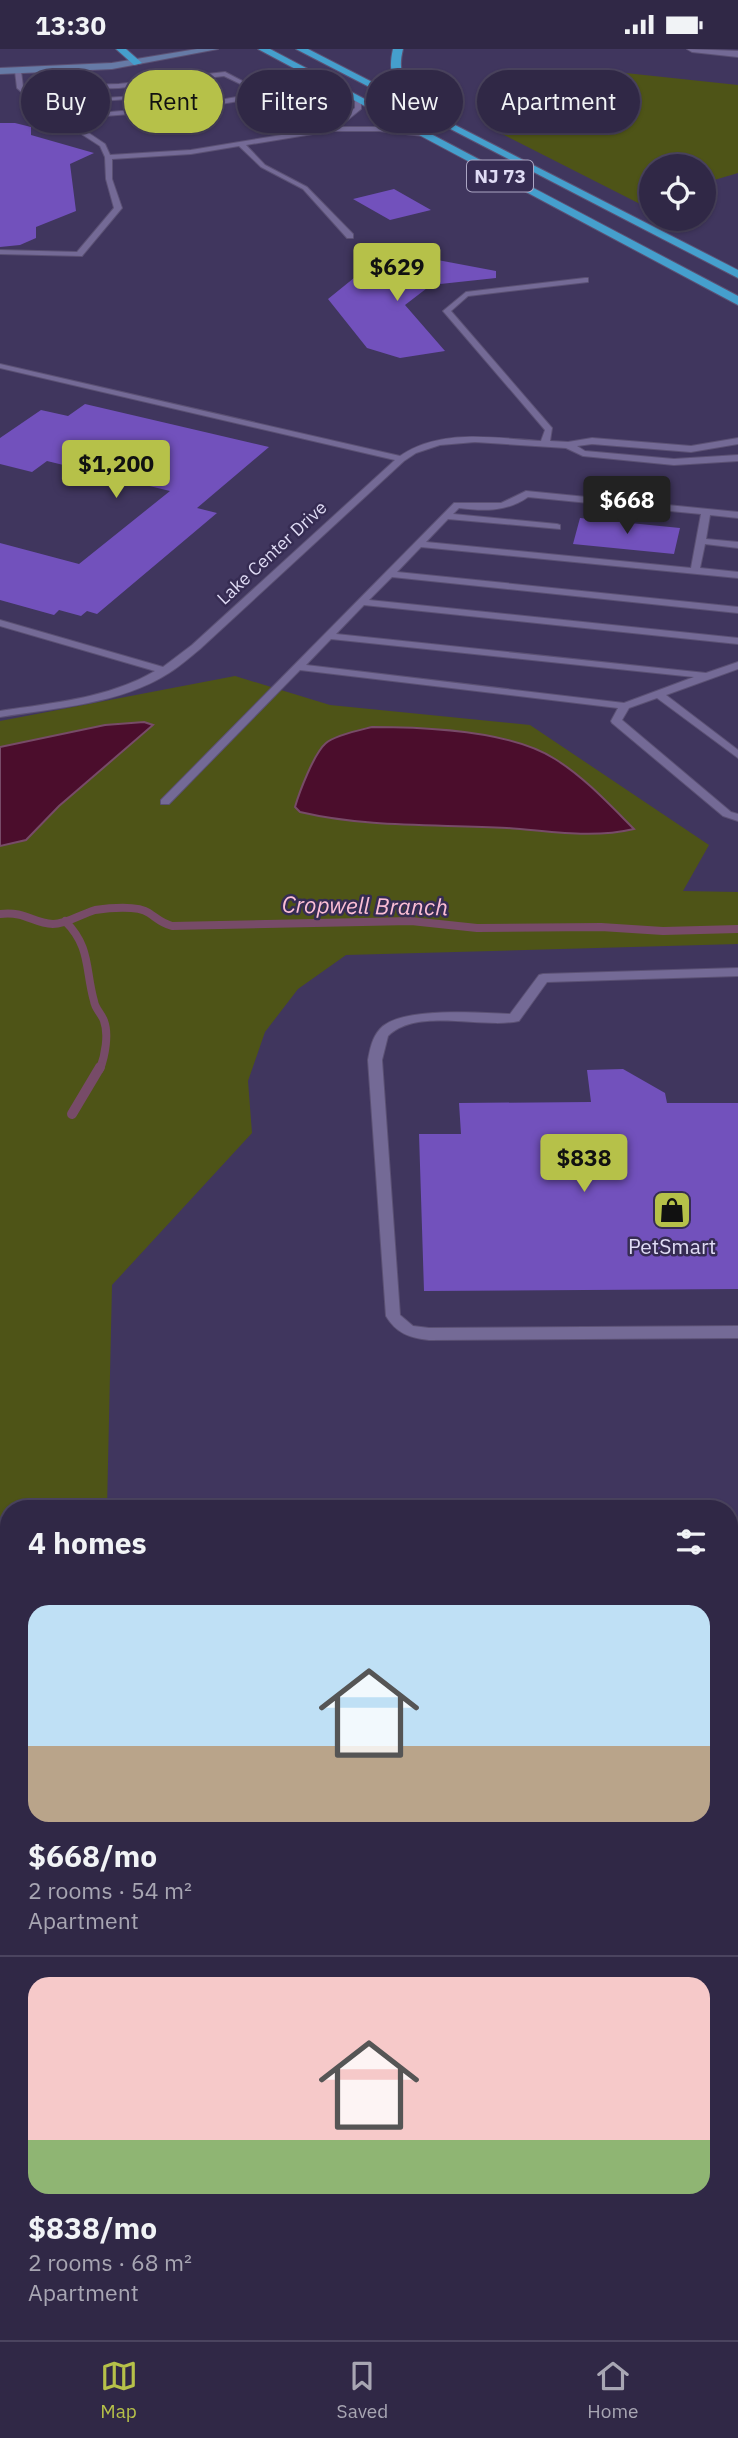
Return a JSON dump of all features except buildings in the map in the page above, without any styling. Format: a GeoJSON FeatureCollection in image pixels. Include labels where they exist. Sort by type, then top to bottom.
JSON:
{"type":"FeatureCollection","features":[{"type":"Feature","properties":{"kind":"highway"},"geometry":{"type":"LineString","coordinates":[[121,49],[137,63]]}},
{"type":"Feature","properties":{"kind":"highway","name":"NJ 73"},"geometry":{"type":"LineString","coordinates":[[263,49],[738,301]]}},
{"type":"Feature","properties":{"kind":"highway","name":"NJ 73"},"geometry":{"type":"LineString","coordinates":[[301,49],[366,83]]}},
{"type":"Feature","properties":{"kind":"highway"},"geometry":{"type":"LineString","coordinates":[[393,70],[398,49]]}},
{"type":"Feature","properties":{"kind":"highway","name":"NJ 73"},"geometry":{"type":"LineString","coordinates":[[463,133],[738,275]]}},
{"type":"Feature","properties":{"kind":"street"},"geometry":{"type":"LineString","coordinates":[[0,71],[137,63],[213,49]]}},
{"type":"Feature","properties":{"kind":"street"},"geometry":{"type":"LineString","coordinates":[[692,49],[738,54]]}},
{"type":"Feature","properties":{"kind":"lane"},"geometry":{"type":"LineString","coordinates":[[18,71],[21,84]]}},
{"type":"Feature","properties":{"kind":"lane"},"geometry":{"type":"LineString","coordinates":[[352,113],[358,109],[358,99]]}},
{"type":"Feature","properties":{"kind":"lane"},"geometry":{"type":"LineString","coordinates":[[352,129],[423,134]]}},
{"type":"Feature","properties":{"kind":"lane"},"geometry":{"type":"LineString","coordinates":[[0,252],[79,254],[118,208],[103,145],[86,133]]}},
{"type":"Feature","properties":{"kind":"lane"},"geometry":{"type":"LineString","coordinates":[[108,157],[148,156],[242,145],[309,133]]}},
{"type":"Feature","properties":{"kind":"lane"},"geometry":{"type":"LineString","coordinates":[[242,145],[263,166],[306,188],[350,236]]}},
{"type":"Feature","properties":{"kind":"lane"},"geometry":{"type":"LineString","coordinates":[[545,443],[549,430],[447,311],[466,294],[585,280]]}},
{"type":"Feature","properties":{"kind":"lane"},"geometry":{"type":"LineString","coordinates":[[0,366],[401,459]]}},
{"type":"Feature","properties":{"kind":"lane","name":"Lake Center Drive"},"geometry":{"type":"LineString","coordinates":[[0,714],[98,696],[145,681],[165,671],[196,647],[401,459],[424,446],[456,440],[568,445],[592,442],[691,449],[738,441]]}},
{"type":"Feature","properties":{"kind":"lane","name":"Lake Center Drive"},"geometry":{"type":"LineString","coordinates":[[568,445],[583,453],[674,462],[738,458]]}},
{"type":"Feature","properties":{"kind":"lane"},"geometry":{"type":"LineString","coordinates":[[165,802],[457,505],[508,505],[526,494],[738,515]]}},
{"type":"Feature","properties":{"kind":"lane"},"geometry":{"type":"LineString","coordinates":[[695,571],[706,512]]}},
{"type":"Feature","properties":{"kind":"lane"},"geometry":{"type":"LineString","coordinates":[[445,516],[558,527]]}},
{"type":"Feature","properties":{"kind":"lane"},"geometry":{"type":"LineString","coordinates":[[701,541],[738,545]]}},
{"type":"Feature","properties":{"kind":"lane"},"geometry":{"type":"LineString","coordinates":[[419,544],[738,575]]}},
{"type":"Feature","properties":{"kind":"lane"},"geometry":{"type":"LineString","coordinates":[[389,574],[738,610]]}},
{"type":"Feature","properties":{"kind":"lane"},"geometry":{"type":"LineString","coordinates":[[361,602],[738,641]]}},
{"type":"Feature","properties":{"kind":"lane"},"geometry":{"type":"LineString","coordinates":[[0,623],[165,671]]}},
{"type":"Feature","properties":{"kind":"lane"},"geometry":{"type":"LineString","coordinates":[[327,636],[708,676]]}},
{"type":"Feature","properties":{"kind":"lane"},"geometry":{"type":"LineString","coordinates":[[297,667],[625,706],[738,666]]}},
{"type":"Feature","properties":{"kind":"lane"},"geometry":{"type":"LineString","coordinates":[[659,694],[738,755]]}},
{"type":"Feature","properties":{"kind":"lane"},"geometry":{"type":"LineString","coordinates":[[625,706],[616,721],[727,814],[738,818]]}},
{"type":"Feature","properties":{"kind":"lane"},"geometry":{"type":"LineString","coordinates":[[738,972],[543,978],[514,1018],[439,1018],[408,1021],[389,1027],[379,1039],[375,1060],[393,1316],[400,1326],[414,1333],[429,1334],[738,1332]]}},
{"type":"Feature","properties":{"kind":"green space"},"geometry":{"type":"Polygon","coordinates":[[[640,75],[738,85],[738,173],[716,179],[716,154],[639,154],[639,203],[500,133],[640,133],[640,75]]]}},
{"type":"Feature","properties":{"kind":"green space"},"geometry":{"type":"Polygon","coordinates":[[[235,676],[330,705],[530,725],[709,845],[683,891],[738,892],[738,944],[346,955],[298,989],[265,1032],[248,1081],[252,1133],[112,1285],[107,1500],[0,1500],[0,721],[235,676]]]}},
{"type":"Feature","properties":{"kind":"shaded area"},"geometry":{"type":"Polygon","coordinates":[[[144,722],[153,725],[59,806],[26,840],[0,846],[0,747],[105,725],[144,722]]]}},
{"type":"Feature","properties":{"kind":"shaded area"},"geometry":{"type":"Polygon","coordinates":[[[372,727],[466,732],[536,749],[576,774],[634,829],[571,833],[351,821],[300,812],[295,807],[307,773],[321,748],[335,738],[372,727]]]}},
{"type":"Feature","properties":{"kind":"waterway","name":"Cropwell Branch"},"geometry":{"type":"LineString","coordinates":[[65,921],[95,910],[123,908],[144,910],[172,926],[411,921],[477,928],[601,927],[663,931],[738,929]]}},
{"type":"Feature","properties":{"kind":"waterway","name":"Cropwell Branch"},"geometry":{"type":"LineString","coordinates":[[0,914],[16,914],[53,924],[65,921]]}},
{"type":"Feature","properties":{"kind":"waterway"},"geometry":{"type":"LineString","coordinates":[[65,921],[83,949],[95,1004],[105,1026],[106,1045],[100,1069]]}},
{"type":"Feature","properties":{"kind":"waterway"},"geometry":{"type":"LineString","coordinates":[[72,1114],[100,1067]]}},
{"type":"Feature","properties":{"kind":"place","name":"PetSmart"},"geometry":{"type":"Point","coordinates":[672,1210]}}]}
